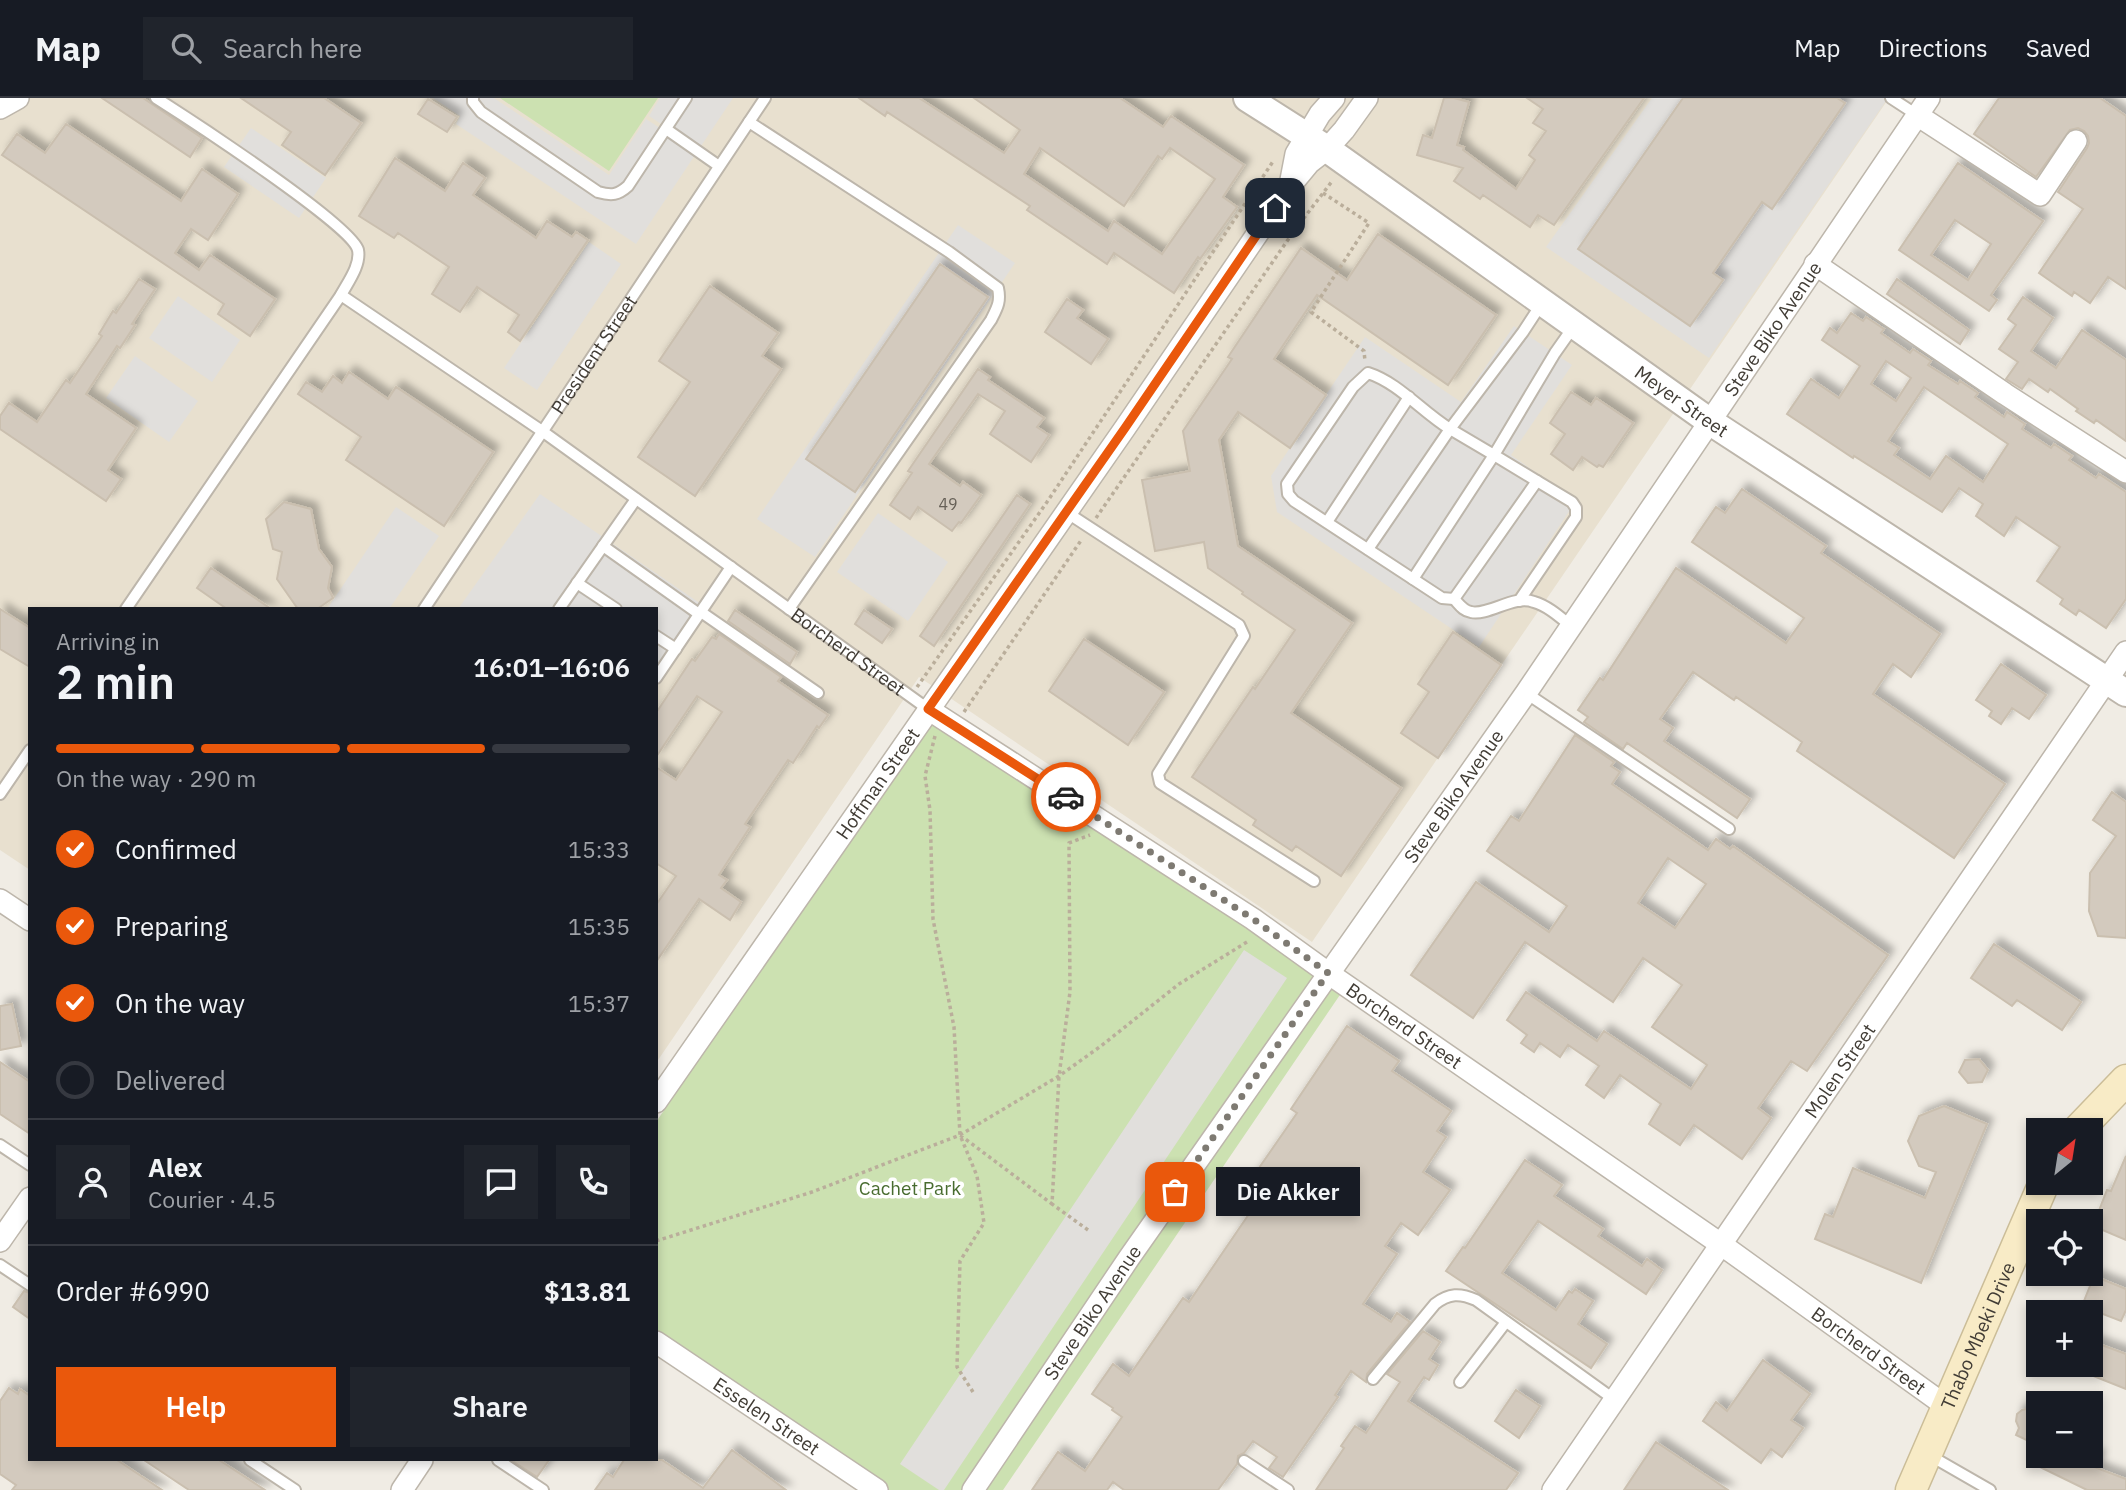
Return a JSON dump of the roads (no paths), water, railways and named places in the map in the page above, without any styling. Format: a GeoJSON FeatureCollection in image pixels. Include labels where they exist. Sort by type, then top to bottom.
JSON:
{"type":"FeatureCollection","features":[{"type":"Feature","properties":{"kind":"main road"},"geometry":{"type":"LineString","coordinates":[[2090,1118],[2126,1080]]}},
{"type":"Feature","properties":{"kind":"main road","name":"Thabo Mbeki Drive"},"geometry":{"type":"LineString","coordinates":[[1911,1490],[2040,1195]]}},
{"type":"Feature","properties":{"kind":"street"},"geometry":{"type":"LineString","coordinates":[[0,108],[18,98]]}},
{"type":"Feature","properties":{"kind":"street","name":"Meyer Street"},"geometry":{"type":"LineString","coordinates":[[1247,98],[1317,143],[1709,421],[2116,686]]}},
{"type":"Feature","properties":{"kind":"street","name":"Hoffman Street"},"geometry":{"type":"LineString","coordinates":[[1317,143],[1320,114],[1334,98]]}},
{"type":"Feature","properties":{"kind":"street","name":"Hoffman Street"},"geometry":{"type":"LineString","coordinates":[[658,1099],[941,717],[1066,512],[1290,186],[1296,154],[1345,130],[1367,98]]}},
{"type":"Feature","properties":{"kind":"street"},"geometry":{"type":"LineString","coordinates":[[1923,106],[2039,195],[2076,141]]}},
{"type":"Feature","properties":{"kind":"street","name":"Steve Biko Avenue"},"geometry":{"type":"LineString","coordinates":[[973,1490],[1129,1258],[1526,693],[1923,106]]}},
{"type":"Feature","properties":{"kind":"street"},"geometry":{"type":"LineString","coordinates":[[1815,264],[2005,394],[2126,472]]}},
{"type":"Feature","properties":{"kind":"street","name":"Molen Street"},"geometry":{"type":"LineString","coordinates":[[1553,1490],[1721,1245],[2116,686],[2126,652]]}},
{"type":"Feature","properties":{"kind":"street","name":"Borcherd Street"},"geometry":{"type":"LineString","coordinates":[[941,717],[1253,919],[1947,1406]]}},
{"type":"Feature","properties":{"kind":"street"},"geometry":{"type":"LineString","coordinates":[[0,900],[28,919]]}},
{"type":"Feature","properties":{"kind":"street"},"geometry":{"type":"LineString","coordinates":[[0,1241],[28,1201]]}},
{"type":"Feature","properties":{"kind":"street","name":"Esselen Street"},"geometry":{"type":"LineString","coordinates":[[658,1343],[877,1490]]}},
{"type":"Feature","properties":{"kind":"street"},"geometry":{"type":"LineString","coordinates":[[404,1489],[421,1461]]}},
{"type":"Feature","properties":{"kind":"lane"},"geometry":{"type":"LineString","coordinates":[[127,607],[341,295],[358,259],[358,248],[351,237],[278,181],[156,98]]}},
{"type":"Feature","properties":{"kind":"lane"},"geometry":{"type":"LineString","coordinates":[[473,98],[481,112],[598,192],[609,195],[619,194],[628,186],[686,98]]}},
{"type":"Feature","properties":{"kind":"lane","name":"President Street"},"geometry":{"type":"LineString","coordinates":[[425,607],[765,98]]}},
{"type":"Feature","properties":{"kind":"lane"},"geometry":{"type":"LineString","coordinates":[[1891,98],[1923,106]]}},
{"type":"Feature","properties":{"kind":"lane"},"geometry":{"type":"LineString","coordinates":[[749,122],[949,252],[998,288],[1000,299],[991,320],[789,609]]}},
{"type":"Feature","properties":{"kind":"lane"},"geometry":{"type":"LineString","coordinates":[[666,129],[719,166]]}},
{"type":"Feature","properties":{"kind":"lane","name":"Borcherd Street"},"geometry":{"type":"LineString","coordinates":[[341,295],[542,431],[941,717]]}},
{"type":"Feature","properties":{"kind":"lane"},"geometry":{"type":"LineString","coordinates":[[1368,549],[1450,429],[1542,303]]}},
{"type":"Feature","properties":{"kind":"lane"},"geometry":{"type":"LineString","coordinates":[[1413,579],[1574,326]]}},
{"type":"Feature","properties":{"kind":"lane"},"geometry":{"type":"LineString","coordinates":[[1519,601],[1576,517],[1576,508],[1572,502],[1450,429],[1409,397],[1368,373],[1353,387],[1287,484],[1294,501],[1442,598],[1454,599],[1464,610],[1473,613],[1519,601],[1533,601],[1571,626]]}},
{"type":"Feature","properties":{"kind":"lane"},"geometry":{"type":"LineString","coordinates":[[1327,522],[1409,397]]}},
{"type":"Feature","properties":{"kind":"lane"},"geometry":{"type":"LineString","coordinates":[[1454,599],[1536,481]]}},
{"type":"Feature","properties":{"kind":"lane"},"geometry":{"type":"LineString","coordinates":[[560,607],[636,499]]}},
{"type":"Feature","properties":{"kind":"lane"},"geometry":{"type":"LineString","coordinates":[[1066,512],[1240,625],[1244,636],[1158,774],[1160,783],[1314,881]]}},
{"type":"Feature","properties":{"kind":"lane"},"geometry":{"type":"LineString","coordinates":[[603,547],[818,693]]}},
{"type":"Feature","properties":{"kind":"lane"},"geometry":{"type":"LineString","coordinates":[[658,675],[731,568]]}},
{"type":"Feature","properties":{"kind":"lane"},"geometry":{"type":"LineString","coordinates":[[577,583],[613,607]]}},
{"type":"Feature","properties":{"kind":"lane"},"geometry":{"type":"LineString","coordinates":[[658,637],[676,649]]}},
{"type":"Feature","properties":{"kind":"lane"},"geometry":{"type":"LineString","coordinates":[[1526,693],[1729,829]]}},
{"type":"Feature","properties":{"kind":"lane"},"geometry":{"type":"LineString","coordinates":[[0,794],[28,754]]}},
{"type":"Feature","properties":{"kind":"lane"},"geometry":{"type":"LineString","coordinates":[[0,1145],[28,1164]]}},
{"type":"Feature","properties":{"kind":"lane"},"geometry":{"type":"LineString","coordinates":[[0,1265],[28,1284]]}},
{"type":"Feature","properties":{"kind":"lane"},"geometry":{"type":"LineString","coordinates":[[1373,1379],[1435,1304],[1444,1297],[1455,1294],[1476,1300],[1615,1399]]}},
{"type":"Feature","properties":{"kind":"lane"},"geometry":{"type":"LineString","coordinates":[[1460,1382],[1506,1322]]}},
{"type":"Feature","properties":{"kind":"lane"},"geometry":{"type":"LineString","coordinates":[[1927,1454],[1990,1490]]}},
{"type":"Feature","properties":{"kind":"lane"},"geometry":{"type":"LineString","coordinates":[[252,1461],[295,1490]]}},
{"type":"Feature","properties":{"kind":"lane"},"geometry":{"type":"LineString","coordinates":[[500,1461],[543,1490]]}},
{"type":"Feature","properties":{"kind":"lane"},"geometry":{"type":"LineString","coordinates":[[1244,1461],[1289,1490]]}},
{"type":"Feature","properties":{"kind":"place","name":"Die Akker"},"geometry":{"type":"Point","coordinates":[1175,1192]}},
{"type":"Feature","properties":{"kind":"park label","name":"Cachet Park"},"geometry":{"type":"Point","coordinates":[910,1188]}}]}
